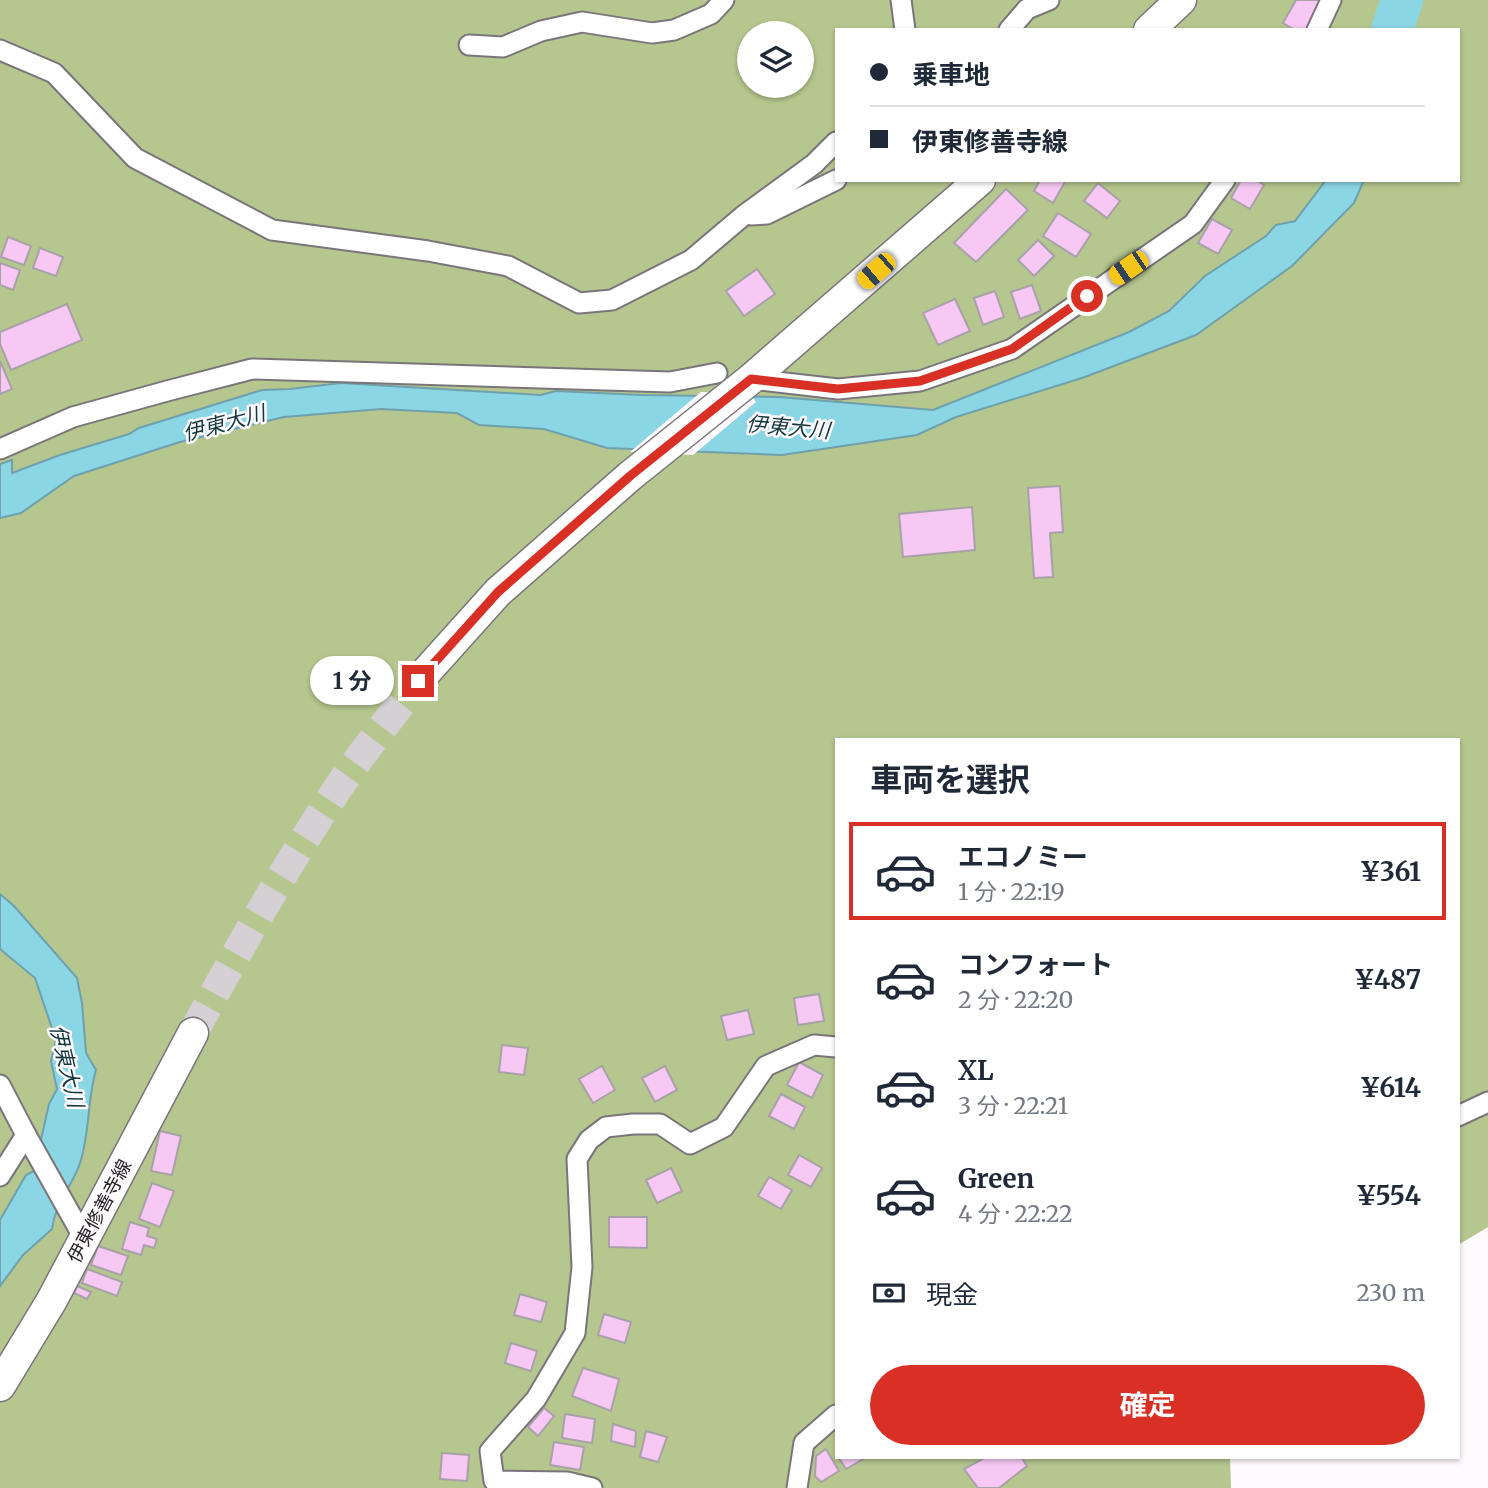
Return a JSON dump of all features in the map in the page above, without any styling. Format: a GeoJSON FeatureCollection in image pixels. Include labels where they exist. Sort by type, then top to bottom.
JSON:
{"type":"FeatureCollection","features":[{"type":"Feature","properties":{"kind":"main road"},"geometry":{"type":"LineString","coordinates":[[1151,28],[1181,0]]}},
{"type":"Feature","properties":{"kind":"main road"},"geometry":{"type":"LineString","coordinates":[[418,681],[498,592],[630,476],[720,387],[751,379],[978,182]]}},
{"type":"Feature","properties":{"kind":"main road","name":"伊東修善寺線"},"geometry":{"type":"LineString","coordinates":[[0,1386],[85,1240],[193,1032]]}},
{"type":"Feature","properties":{"kind":"street"},"geometry":{"type":"LineString","coordinates":[[469,45],[503,47],[541,31],[582,22],[652,33],[674,30],[710,14],[724,0]]}},
{"type":"Feature","properties":{"kind":"street"},"geometry":{"type":"LineString","coordinates":[[901,0],[905,28]]}},
{"type":"Feature","properties":{"kind":"street"},"geometry":{"type":"LineString","coordinates":[[1011,28],[1027,9],[1049,0]]}},
{"type":"Feature","properties":{"kind":"street"},"geometry":{"type":"LineString","coordinates":[[1318,28],[1331,0]]}},
{"type":"Feature","properties":{"kind":"street"},"geometry":{"type":"LineString","coordinates":[[0,50],[54,73],[135,159],[272,230],[428,251],[508,266],[579,303],[612,300],[691,260],[743,216],[814,164],[835,143]]}},
{"type":"Feature","properties":{"kind":"street"},"geometry":{"type":"LineString","coordinates":[[743,216],[767,214],[835,180]]}},
{"type":"Feature","properties":{"kind":"street"},"geometry":{"type":"LineString","coordinates":[[751,379],[838,389],[920,381],[1012,349],[1193,225],[1224,182]]}},
{"type":"Feature","properties":{"kind":"street"},"geometry":{"type":"LineString","coordinates":[[0,449],[73,417],[252,369],[670,382],[720,387]]}},
{"type":"Feature","properties":{"kind":"street"},"geometry":{"type":"LineString","coordinates":[[592,1488],[567,1482],[494,1480],[489,1451],[536,1399],[575,1333],[582,1267],[577,1159],[589,1140],[606,1127],[619,1125],[660,1124],[690,1144],[724,1127],[766,1066],[814,1045],[835,1047]]}},
{"type":"Feature","properties":{"kind":"street"},"geometry":{"type":"LineString","coordinates":[[0,1085],[85,1240]]}},
{"type":"Feature","properties":{"kind":"street"},"geometry":{"type":"LineString","coordinates":[[1460,1115],[1488,1102]]}},
{"type":"Feature","properties":{"kind":"street"},"geometry":{"type":"LineString","coordinates":[[0,1176],[26,1135]]}},
{"type":"Feature","properties":{"kind":"street"},"geometry":{"type":"LineString","coordinates":[[797,1488],[804,1444],[835,1416]]}},
{"type":"Feature","properties":{"kind":"green space"},"geometry":{"type":"Polygon","coordinates":[[[0,0],[1488,0],[1488,1227],[1460,1244],[1460,738],[835,738],[835,1459],[1230,1459],[1231,1488],[0,1488],[0,0]]]}},
{"type":"Feature","properties":{"kind":"water"},"geometry":{"type":"Polygon","coordinates":[[[1324,182],[1363,182],[1354,203],[1292,266],[1196,335],[1082,378],[956,417],[917,435],[782,455],[607,448],[544,429],[479,425],[457,413],[381,409],[284,417],[180,442],[74,476],[21,513],[0,518],[0,464],[12,460],[12,473],[129,434],[139,428],[262,390],[341,383],[541,395],[556,391],[779,397],[933,410],[1129,332],[1169,311],[1205,276],[1266,236],[1276,225],[1295,221],[1324,182]]]}},
{"type":"Feature","properties":{"kind":"water"},"geometry":{"type":"Polygon","coordinates":[[[0,894],[14,906],[77,978],[86,1053],[96,1070],[83,1152],[52,1229],[23,1255],[0,1286],[0,1220],[26,1175],[34,1171],[49,1104],[57,1089],[51,1061],[56,1040],[35,978],[0,949],[0,894]]]}},
{"type":"Feature","properties":{"kind":"pier"},"geometry":{"type":"Polygon","coordinates":[[[701,392],[749,393],[756,402],[693,455],[630,452],[701,392]]]}},
{"type":"Feature","properties":{"kind":"building"},"geometry":{"type":"Polygon","coordinates":[[[1296,0],[1322,2],[1307,28],[1292,28],[1283,23],[1296,0]]]}},
{"type":"Feature","properties":{"kind":"building"},"geometry":{"type":"Polygon","coordinates":[[[1039,182],[1065,182],[1053,203],[1034,191],[1039,182]]]}},
{"type":"Feature","properties":{"kind":"building"},"geometry":{"type":"Polygon","coordinates":[[[1240,182],[1259,182],[1264,185],[1250,209],[1231,198],[1240,182]]]}},
{"type":"Feature","properties":{"kind":"building"},"geometry":{"type":"Polygon","coordinates":[[[1098,183],[1120,201],[1107,218],[1084,201],[1098,183]]]}},
{"type":"Feature","properties":{"kind":"building"},"geometry":{"type":"Polygon","coordinates":[[[1006,189],[1028,210],[976,262],[954,243],[1006,189]]]}},
{"type":"Feature","properties":{"kind":"building"},"geometry":{"type":"Polygon","coordinates":[[[1058,213],[1091,234],[1076,257],[1043,236],[1058,213]]]}},
{"type":"Feature","properties":{"kind":"building"},"geometry":{"type":"Polygon","coordinates":[[[1212,219],[1232,230],[1218,254],[1198,243],[1212,219]]]}},
{"type":"Feature","properties":{"kind":"building"},"geometry":{"type":"Polygon","coordinates":[[[8,237],[31,246],[24,265],[1,257],[8,237]]]}},
{"type":"Feature","properties":{"kind":"building"},"geometry":{"type":"Polygon","coordinates":[[[1038,240],[1054,256],[1034,276],[1018,260],[1038,240]]]}},
{"type":"Feature","properties":{"kind":"building"},"geometry":{"type":"Polygon","coordinates":[[[40,248],[63,257],[56,276],[33,268],[40,248]]]}},
{"type":"Feature","properties":{"kind":"building"},"geometry":{"type":"Polygon","coordinates":[[[0,263],[20,270],[13,290],[0,285],[0,263]]]}},
{"type":"Feature","properties":{"kind":"building"},"geometry":{"type":"Polygon","coordinates":[[[757,269],[775,294],[744,316],[726,291],[757,269]]]}},
{"type":"Feature","properties":{"kind":"building"},"geometry":{"type":"Polygon","coordinates":[[[1032,285],[1041,311],[1020,319],[1011,292],[1032,285]]]}},
{"type":"Feature","properties":{"kind":"building"},"geometry":{"type":"Polygon","coordinates":[[[995,291],[1004,317],[983,325],[974,298],[995,291]]]}},
{"type":"Feature","properties":{"kind":"building"},"geometry":{"type":"Polygon","coordinates":[[[955,299],[970,331],[938,345],[923,313],[955,299]]]}},
{"type":"Feature","properties":{"kind":"building"},"geometry":{"type":"Polygon","coordinates":[[[67,304],[82,340],[11,370],[0,344],[0,332],[67,304]]]}},
{"type":"Feature","properties":{"kind":"building"},"geometry":{"type":"Polygon","coordinates":[[[0,361],[12,389],[0,394],[0,361]]]}},
{"type":"Feature","properties":{"kind":"building"},"geometry":{"type":"Polygon","coordinates":[[[1060,486],[1063,532],[1050,533],[1053,577],[1034,578],[1028,488],[1060,486]]]}},
{"type":"Feature","properties":{"kind":"building"},"geometry":{"type":"Polygon","coordinates":[[[972,507],[975,550],[903,557],[899,514],[972,507]]]}},
{"type":"Feature","properties":{"kind":"building"},"geometry":{"type":"Polygon","coordinates":[[[819,994],[824,1021],[798,1025],[794,998],[819,994]]]}},
{"type":"Feature","properties":{"kind":"building"},"geometry":{"type":"Polygon","coordinates":[[[748,1010],[754,1034],[727,1040],[721,1016],[748,1010]]]}},
{"type":"Feature","properties":{"kind":"building"},"geometry":{"type":"Polygon","coordinates":[[[502,1045],[528,1048],[524,1075],[499,1072],[502,1045]]]}},
{"type":"Feature","properties":{"kind":"building"},"geometry":{"type":"Polygon","coordinates":[[[799,1062],[823,1075],[812,1098],[787,1085],[799,1062]]]}},
{"type":"Feature","properties":{"kind":"building"},"geometry":{"type":"Polygon","coordinates":[[[602,1066],[615,1090],[593,1103],[579,1079],[602,1066]]]}},
{"type":"Feature","properties":{"kind":"building"},"geometry":{"type":"Polygon","coordinates":[[[665,1066],[677,1090],[655,1102],[642,1078],[665,1066]]]}},
{"type":"Feature","properties":{"kind":"building"},"geometry":{"type":"Polygon","coordinates":[[[781,1094],[805,1107],[794,1129],[769,1116],[781,1094]]]}},
{"type":"Feature","properties":{"kind":"building"},"geometry":{"type":"Polygon","coordinates":[[[160,1131],[181,1136],[172,1175],[151,1171],[160,1131]]]}},
{"type":"Feature","properties":{"kind":"building"},"geometry":{"type":"Polygon","coordinates":[[[799,1155],[822,1168],[811,1187],[788,1175],[799,1155]]]}},
{"type":"Feature","properties":{"kind":"building"},"geometry":{"type":"Polygon","coordinates":[[[671,1168],[682,1191],[657,1203],[646,1180],[671,1168]]]}},
{"type":"Feature","properties":{"kind":"building"},"geometry":{"type":"Polygon","coordinates":[[[769,1177],[792,1190],[781,1209],[758,1196],[769,1177]]]}},
{"type":"Feature","properties":{"kind":"building"},"geometry":{"type":"Polygon","coordinates":[[[152,1183],[174,1191],[160,1227],[139,1219],[152,1183]]]}},
{"type":"Feature","properties":{"kind":"building"},"geometry":{"type":"Polygon","coordinates":[[[609,1217],[647,1217],[647,1248],[609,1247],[609,1217]]]}},
{"type":"Feature","properties":{"kind":"building"},"geometry":{"type":"Polygon","coordinates":[[[130,1222],[149,1228],[147,1236],[157,1239],[154,1248],[144,1245],[141,1255],[122,1249],[130,1222]]]}},
{"type":"Feature","properties":{"kind":"building"},"geometry":{"type":"Polygon","coordinates":[[[98,1246],[128,1256],[121,1275],[91,1265],[98,1246]]]}},
{"type":"Feature","properties":{"kind":"building"},"geometry":{"type":"Polygon","coordinates":[[[87,1269],[122,1282],[117,1296],[82,1283],[87,1269]]]}},
{"type":"Feature","properties":{"kind":"building"},"geometry":{"type":"Polygon","coordinates":[[[77,1286],[91,1292],[87,1299],[74,1293],[77,1286]]]}},
{"type":"Feature","properties":{"kind":"building"},"geometry":{"type":"Polygon","coordinates":[[[520,1294],[547,1302],[541,1322],[514,1315],[520,1294]]]}},
{"type":"Feature","properties":{"kind":"building"},"geometry":{"type":"Polygon","coordinates":[[[604,1314],[631,1322],[625,1343],[598,1335],[604,1314]]]}},
{"type":"Feature","properties":{"kind":"building"},"geometry":{"type":"Polygon","coordinates":[[[511,1343],[537,1351],[531,1371],[505,1363],[511,1343]]]}},
{"type":"Feature","properties":{"kind":"building"},"geometry":{"type":"Polygon","coordinates":[[[583,1368],[619,1379],[611,1411],[572,1396],[583,1368]]]}},
{"type":"Feature","properties":{"kind":"building"},"geometry":{"type":"Polygon","coordinates":[[[544,1408],[554,1416],[538,1436],[528,1427],[544,1408]]]}},
{"type":"Feature","properties":{"kind":"building"},"geometry":{"type":"Polygon","coordinates":[[[565,1414],[595,1419],[592,1443],[562,1438],[565,1414]]]}},
{"type":"Feature","properties":{"kind":"building"},"geometry":{"type":"Polygon","coordinates":[[[613,1424],[636,1431],[635,1447],[611,1441],[613,1424]]]}},
{"type":"Feature","properties":{"kind":"building"},"geometry":{"type":"Polygon","coordinates":[[[646,1431],[667,1437],[658,1462],[640,1457],[646,1431]]]}},
{"type":"Feature","properties":{"kind":"building"},"geometry":{"type":"Polygon","coordinates":[[[554,1442],[584,1447],[580,1470],[550,1465],[554,1442]]]}},
{"type":"Feature","properties":{"kind":"building"},"geometry":{"type":"Polygon","coordinates":[[[826,1449],[839,1471],[821,1482],[815,1476],[816,1456],[826,1449]]]}},
{"type":"Feature","properties":{"kind":"building"},"geometry":{"type":"Polygon","coordinates":[[[442,1453],[469,1455],[467,1481],[440,1479],[442,1453]]]}},
{"type":"Feature","properties":{"kind":"building"},"geometry":{"type":"Polygon","coordinates":[[[840,1459],[863,1459],[846,1469],[840,1459]]]}},
{"type":"Feature","properties":{"kind":"building"},"geometry":{"type":"Polygon","coordinates":[[[982,1459],[1023,1459],[1027,1466],[999,1488],[978,1488],[964,1469],[982,1459]]]}},
{"type":"Feature","properties":{"kind":"waterway","name":"伊東大川"},"geometry":{"type":"LineString","coordinates":[[1393,28],[1402,0]]}},
{"type":"Feature","properties":{"kind":"tunnel"},"geometry":{"type":"LineString","coordinates":[[193,1033],[262,909],[318,818],[357,761],[418,681]]}},
{"type":"Feature","properties":{"kind":"route"},"geometry":{"type":"LineString","coordinates":[[418,681],[498,592],[630,476],[751,379],[838,389],[920,381],[1012,349],[1087,296]]}}]}
